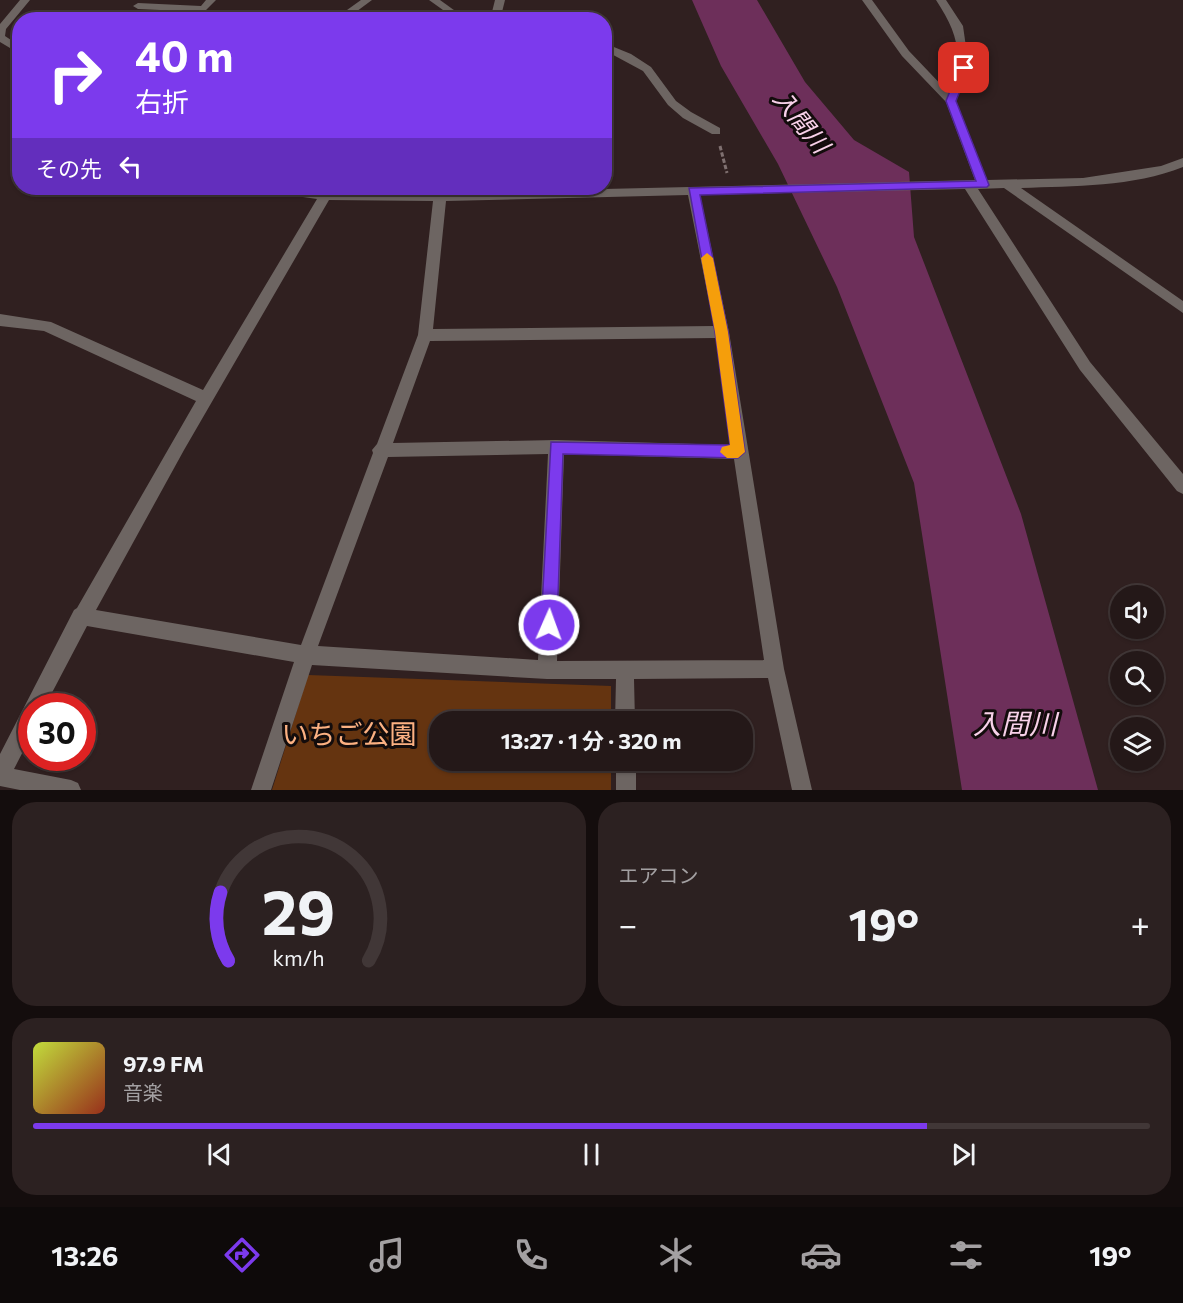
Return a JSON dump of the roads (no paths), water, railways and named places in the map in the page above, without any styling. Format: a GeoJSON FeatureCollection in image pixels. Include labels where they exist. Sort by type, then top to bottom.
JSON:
{"type":"FeatureCollection","features":[{"type":"Feature","properties":{"kind":"street"},"geometry":{"type":"LineString","coordinates":[[15,12],[25,0]]}},
{"type":"Feature","properties":{"kind":"street"},"geometry":{"type":"LineString","coordinates":[[137,3],[204,9],[212,0]]}},
{"type":"Feature","properties":{"kind":"street"},"geometry":{"type":"LineString","coordinates":[[350,12],[367,0]]}},
{"type":"Feature","properties":{"kind":"street"},"geometry":{"type":"LineString","coordinates":[[434,0],[447,12]]}},
{"type":"Feature","properties":{"kind":"street"},"geometry":{"type":"LineString","coordinates":[[867,0],[883,27],[915,68],[951,101]]}},
{"type":"Feature","properties":{"kind":"street"},"geometry":{"type":"LineString","coordinates":[[941,0],[958,26],[964,68],[951,101],[970,185],[1085,366],[1183,486]]}},
{"type":"Feature","properties":{"kind":"street"},"geometry":{"type":"LineString","coordinates":[[0,36],[1,29],[12,16]]}},
{"type":"Feature","properties":{"kind":"street"},"geometry":{"type":"LineString","coordinates":[[612,49],[627,56],[646,69],[672,104],[687,116],[716,131]]}},
{"type":"Feature","properties":{"kind":"street"},"geometry":{"type":"LineString","coordinates":[[612,191],[1083,182],[1163,170],[1183,162]]}},
{"type":"Feature","properties":{"kind":"street"},"geometry":{"type":"LineString","coordinates":[[1007,184],[1183,308]]}},
{"type":"Feature","properties":{"kind":"street"},"geometry":{"type":"LineString","coordinates":[[693,191],[722,332],[738,452],[775,669],[802,790]]}},
{"type":"Feature","properties":{"kind":"street"},"geometry":{"type":"LineString","coordinates":[[42,693],[80,616],[204,397],[326,195]]}},
{"type":"Feature","properties":{"kind":"street"},"geometry":{"type":"LineString","coordinates":[[395,195],[440,197],[451,195]]}},
{"type":"Feature","properties":{"kind":"street"},"geometry":{"type":"LineString","coordinates":[[261,790],[306,655],[380,450],[425,335],[440,197]]}},
{"type":"Feature","properties":{"kind":"street"},"geometry":{"type":"LineString","coordinates":[[0,320],[46,326],[204,397]]}},
{"type":"Feature","properties":{"kind":"street"},"geometry":{"type":"LineString","coordinates":[[425,335],[722,332]]}},
{"type":"Feature","properties":{"kind":"street"},"geometry":{"type":"LineString","coordinates":[[380,450],[556,447],[738,452]]}},
{"type":"Feature","properties":{"kind":"street"},"geometry":{"type":"LineString","coordinates":[[547,670],[556,447]]}},
{"type":"Feature","properties":{"kind":"street"},"geometry":{"type":"LineString","coordinates":[[80,616],[306,655],[547,670],[775,669]]}},
{"type":"Feature","properties":{"kind":"street"},"geometry":{"type":"LineString","coordinates":[[625,671],[626,711]]}},
{"type":"Feature","properties":{"kind":"street"},"geometry":{"type":"LineString","coordinates":[[18,741],[0,776],[70,790]]}},
{"type":"Feature","properties":{"kind":"street"},"geometry":{"type":"LineString","coordinates":[[626,771],[626,790]]}},
{"type":"Feature","properties":{"kind":"water","name":"入間川"},"geometry":{"type":"Polygon","coordinates":[[[692,0],[757,0],[805,82],[854,140],[909,172],[914,237],[1021,514],[1098,790],[962,790],[914,483],[837,287],[778,164],[721,66],[692,0]]]}},
{"type":"Feature","properties":{"kind":"park label","name":"いちご公園"},"geometry":{"type":"Point","coordinates":[349,733]}}]}
